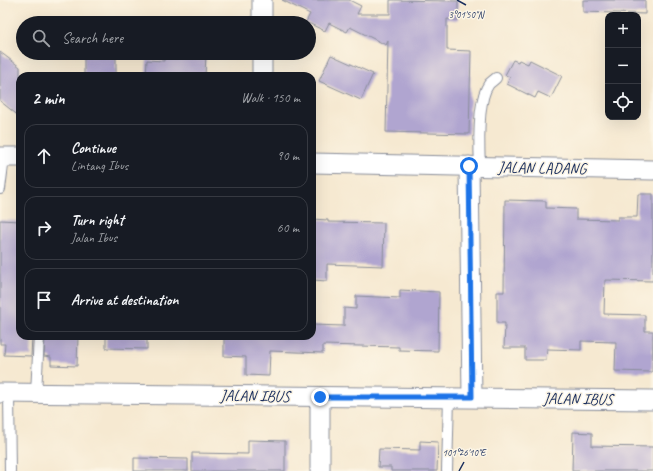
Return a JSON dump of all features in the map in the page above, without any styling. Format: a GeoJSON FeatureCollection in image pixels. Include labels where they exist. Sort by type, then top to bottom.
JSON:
{"type":"FeatureCollection","features":[{"type":"Feature","properties":{"kind":"street"},"geometry":{"type":"LineString","coordinates":[[262,0],[262,16]]}},
{"type":"Feature","properties":{"kind":"street"},"geometry":{"type":"LineString","coordinates":[[262,60],[262,72]]}},
{"type":"Feature","properties":{"kind":"street","name":"JALAN LADANG"},"geometry":{"type":"LineString","coordinates":[[316,163],[653,170]]}},
{"type":"Feature","properties":{"kind":"street"},"geometry":{"type":"LineString","coordinates":[[472,397],[474,167]]}},
{"type":"Feature","properties":{"kind":"street","name":"JALAN IBUS"},"geometry":{"type":"LineString","coordinates":[[5,393],[653,400]]}},
{"type":"Feature","properties":{"kind":"street"},"geometry":{"type":"LineString","coordinates":[[320,397],[320,471]]}},
{"type":"Feature","properties":{"kind":"lane"},"geometry":{"type":"LineString","coordinates":[[474,167],[483,99],[489,84],[496,78]]}},
{"type":"Feature","properties":{"kind":"lane"},"geometry":{"type":"LineString","coordinates":[[0,189],[8,157]]}},
{"type":"Feature","properties":{"kind":"lane"},"geometry":{"type":"LineString","coordinates":[[36,394],[39,340]]}},
{"type":"Feature","properties":{"kind":"lane"},"geometry":{"type":"LineString","coordinates":[[5,393],[10,471]]}},
{"type":"Feature","properties":{"kind":"lane"},"geometry":{"type":"LineString","coordinates":[[447,471],[449,397]]}},
{"type":"Feature","properties":{"kind":"building"},"geometry":{"type":"Polygon","coordinates":[[[282,0],[349,0],[361,6],[357,14],[390,14],[390,0],[458,1],[458,20],[447,19],[447,50],[471,51],[469,134],[386,132],[388,41],[386,45],[350,27],[347,32],[329,23],[325,31],[316,27],[316,16],[309,16],[310,14],[282,0]]]}},
{"type":"Feature","properties":{"kind":"building"},"geometry":{"type":"Polygon","coordinates":[[[583,0],[645,0],[645,14],[641,14],[641,12],[583,12],[583,0]]]}},
{"type":"Feature","properties":{"kind":"building"},"geometry":{"type":"Polygon","coordinates":[[[0,52],[20,67],[20,72],[16,72],[16,114],[0,101],[0,52]]]}},
{"type":"Feature","properties":{"kind":"building"},"geometry":{"type":"Polygon","coordinates":[[[331,55],[373,74],[361,100],[319,81],[331,55]]]}},
{"type":"Feature","properties":{"kind":"building"},"geometry":{"type":"Polygon","coordinates":[[[84,60],[116,60],[116,72],[84,72],[84,60]]]}},
{"type":"Feature","properties":{"kind":"building"},"geometry":{"type":"Polygon","coordinates":[[[147,60],[206,60],[205,72],[146,72],[147,60]]]}},
{"type":"Feature","properties":{"kind":"building"},"geometry":{"type":"Polygon","coordinates":[[[513,60],[518,62],[519,60],[528,64],[530,60],[562,76],[551,98],[538,92],[535,98],[507,84],[510,77],[505,75],[513,60]]]}},
{"type":"Feature","properties":{"kind":"building"},"geometry":{"type":"Polygon","coordinates":[[[638,194],[653,194],[653,281],[605,280],[604,314],[645,315],[645,331],[653,331],[652,372],[615,371],[616,342],[581,341],[581,350],[547,349],[546,360],[525,360],[525,348],[504,348],[505,323],[497,323],[497,292],[504,292],[505,200],[546,201],[546,208],[576,209],[576,219],[618,220],[618,217],[637,217],[638,194]]]}},
{"type":"Feature","properties":{"kind":"building"},"geometry":{"type":"Polygon","coordinates":[[[316,219],[328,220],[328,222],[384,223],[383,266],[327,264],[327,281],[316,280],[316,219]]]}},
{"type":"Feature","properties":{"kind":"building"},"geometry":{"type":"Polygon","coordinates":[[[0,220],[16,221],[16,340],[32,340],[31,356],[4,355],[5,344],[0,344],[0,220]]]}},
{"type":"Feature","properties":{"kind":"building"},"geometry":{"type":"Polygon","coordinates":[[[400,290],[439,292],[438,351],[399,350],[399,347],[323,345],[323,353],[270,351],[269,376],[246,375],[246,357],[224,356],[224,340],[316,340],[316,325],[344,326],[344,308],[356,309],[356,296],[400,298],[400,290]]]}},
{"type":"Feature","properties":{"kind":"building"},"geometry":{"type":"Polygon","coordinates":[[[45,340],[78,340],[77,366],[51,365],[51,357],[44,356],[45,340]]]}},
{"type":"Feature","properties":{"kind":"building"},"geometry":{"type":"Polygon","coordinates":[[[106,340],[147,340],[147,349],[106,348],[106,340]]]}},
{"type":"Feature","properties":{"kind":"building"},"geometry":{"type":"Polygon","coordinates":[[[573,432],[592,433],[592,446],[653,447],[653,471],[572,471],[573,432]]]}},
{"type":"Feature","properties":{"kind":"building"},"geometry":{"type":"Polygon","coordinates":[[[248,440],[285,441],[285,471],[192,471],[192,453],[248,454],[248,440]]]}},
{"type":"Feature","properties":{"kind":"building"},"geometry":{"type":"Polygon","coordinates":[[[420,441],[438,442],[437,471],[391,471],[391,467],[378,467],[379,449],[420,450],[420,441]]]}},
{"type":"Feature","properties":{"kind":"building"},"geometry":{"type":"Polygon","coordinates":[[[134,458],[188,459],[188,471],[134,471],[134,458]]]}},
{"type":"Feature","properties":{"kind":"route"},"geometry":{"type":"LineString","coordinates":[[320,397],[472,397],[469,166]]}}]}
